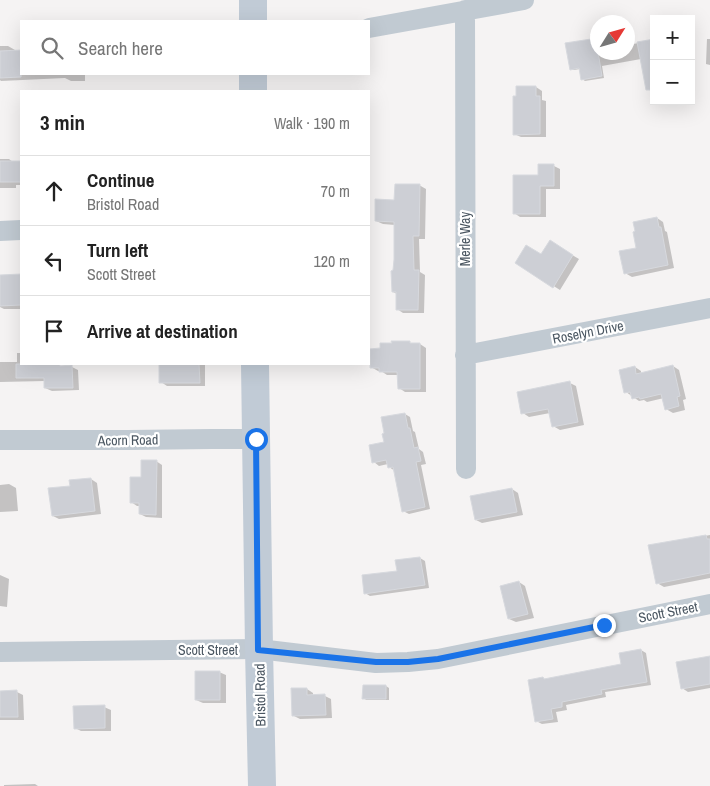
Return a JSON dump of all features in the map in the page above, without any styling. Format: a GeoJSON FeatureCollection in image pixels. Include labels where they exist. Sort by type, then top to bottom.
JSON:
{"type":"FeatureCollection","features":[{"type":"Feature","properties":{"kind":"main road"},"geometry":{"type":"LineString","coordinates":[[253,0],[253,20]]}},
{"type":"Feature","properties":{"kind":"main road"},"geometry":{"type":"LineString","coordinates":[[253,75],[253,90]]}},
{"type":"Feature","properties":{"kind":"main road","name":"Bristol Road"},"geometry":{"type":"LineString","coordinates":[[255,365],[258,650],[262,786]]}},
{"type":"Feature","properties":{"kind":"street"},"geometry":{"type":"LineString","coordinates":[[370,28],[524,0]]}},
{"type":"Feature","properties":{"kind":"street","name":"Merle Way"},"geometry":{"type":"LineString","coordinates":[[464,10],[466,469]]}},
{"type":"Feature","properties":{"kind":"street"},"geometry":{"type":"LineString","coordinates":[[0,231],[20,230]]}},
{"type":"Feature","properties":{"kind":"street","name":"Roselyn Drive"},"geometry":{"type":"LineString","coordinates":[[465,355],[710,308]]}},
{"type":"Feature","properties":{"kind":"street","name":"Acorn Road"},"geometry":{"type":"LineString","coordinates":[[0,440],[256,439]]}},
{"type":"Feature","properties":{"kind":"street","name":"Scott Street"},"geometry":{"type":"LineString","coordinates":[[0,652],[258,650],[376,662],[415,661],[438,659],[710,604]]}},
{"type":"Feature","properties":{"kind":"building"},"geometry":{"type":"Polygon","coordinates":[[[590,39],[590,60],[599,60],[602,76],[581,80],[579,68],[570,70],[565,43],[590,39]]]}},
{"type":"Feature","properties":{"kind":"building"},"geometry":{"type":"Polygon","coordinates":[[[650,40],[650,90],[646,90],[637,42],[650,40]]]}},
{"type":"Feature","properties":{"kind":"building"},"geometry":{"type":"Polygon","coordinates":[[[20,50],[21,77],[0,78],[0,51],[20,50]]]}},
{"type":"Feature","properties":{"kind":"building"},"geometry":{"type":"Polygon","coordinates":[[[516,86],[536,86],[536,96],[540,96],[540,134],[513,135],[513,96],[516,96],[516,86]]]}},
{"type":"Feature","properties":{"kind":"building"},"geometry":{"type":"Polygon","coordinates":[[[0,161],[20,161],[20,182],[0,182],[0,161]]]}},
{"type":"Feature","properties":{"kind":"building"},"geometry":{"type":"Polygon","coordinates":[[[538,164],[554,164],[554,186],[540,186],[540,214],[513,214],[513,175],[538,175],[538,164]]]}},
{"type":"Feature","properties":{"kind":"building"},"geometry":{"type":"Polygon","coordinates":[[[395,184],[420,184],[419,236],[413,236],[414,270],[419,270],[418,310],[396,310],[396,292],[392,292],[391,271],[393,270],[394,260],[394,222],[375,221],[375,199],[394,200],[395,184]]]}},
{"type":"Feature","properties":{"kind":"building"},"geometry":{"type":"Polygon","coordinates":[[[657,217],[659,227],[661,227],[668,265],[624,274],[619,251],[636,248],[633,222],[657,217]]]}},
{"type":"Feature","properties":{"kind":"building"},"geometry":{"type":"Polygon","coordinates":[[[550,240],[573,255],[553,288],[515,263],[526,245],[541,254],[550,240]]]}},
{"type":"Feature","properties":{"kind":"building"},"geometry":{"type":"Polygon","coordinates":[[[20,274],[20,305],[0,306],[0,275],[20,274]]]}},
{"type":"Feature","properties":{"kind":"building"},"geometry":{"type":"Polygon","coordinates":[[[391,341],[420,343],[420,389],[398,389],[397,372],[379,372],[379,368],[370,368],[370,349],[380,348],[380,343],[392,343],[391,341]]]}},
{"type":"Feature","properties":{"kind":"building"},"geometry":{"type":"Polygon","coordinates":[[[16,364],[72,365],[73,388],[44,388],[44,378],[16,378],[16,364]]]}},
{"type":"Feature","properties":{"kind":"building"},"geometry":{"type":"Polygon","coordinates":[[[159,365],[199,365],[200,383],[159,383],[159,365]]]}},
{"type":"Feature","properties":{"kind":"building"},"geometry":{"type":"Polygon","coordinates":[[[673,365],[680,396],[677,397],[679,406],[665,410],[661,394],[632,399],[630,392],[624,393],[619,370],[635,366],[636,374],[673,365]]]}},
{"type":"Feature","properties":{"kind":"building"},"geometry":{"type":"Polygon","coordinates":[[[570,381],[578,422],[552,427],[548,409],[521,414],[517,392],[570,381]]]}},
{"type":"Feature","properties":{"kind":"building"},"geometry":{"type":"Polygon","coordinates":[[[405,413],[414,448],[418,447],[421,461],[416,462],[425,507],[402,512],[393,467],[388,468],[386,460],[372,463],[369,445],[384,442],[381,417],[405,413]]]}},
{"type":"Feature","properties":{"kind":"building"},"geometry":{"type":"Polygon","coordinates":[[[141,460],[157,460],[156,515],[139,514],[139,503],[130,503],[130,477],[141,477],[141,460]]]}},
{"type":"Feature","properties":{"kind":"building"},"geometry":{"type":"Polygon","coordinates":[[[91,478],[95,511],[52,516],[48,488],[70,486],[69,480],[91,478]]]}},
{"type":"Feature","properties":{"kind":"building"},"geometry":{"type":"Polygon","coordinates":[[[512,488],[517,512],[475,520],[470,496],[512,488]]]}},
{"type":"Feature","properties":{"kind":"building"},"geometry":{"type":"Polygon","coordinates":[[[706,535],[707,539],[710,539],[710,573],[656,584],[648,545],[706,535]]]}},
{"type":"Feature","properties":{"kind":"building"},"geometry":{"type":"Polygon","coordinates":[[[420,557],[425,585],[364,594],[362,575],[397,571],[395,560],[420,557]]]}},
{"type":"Feature","properties":{"kind":"building"},"geometry":{"type":"Polygon","coordinates":[[[519,581],[528,614],[508,619],[500,586],[519,581]]]}},
{"type":"Feature","properties":{"kind":"building"},"geometry":{"type":"Polygon","coordinates":[[[641,649],[647,682],[601,690],[602,694],[562,702],[562,707],[551,709],[553,719],[535,722],[528,680],[543,677],[544,679],[621,664],[619,653],[641,649]]]}},
{"type":"Feature","properties":{"kind":"building"},"geometry":{"type":"Polygon","coordinates":[[[710,656],[710,684],[681,689],[676,662],[710,656]]]}},
{"type":"Feature","properties":{"kind":"building"},"geometry":{"type":"Polygon","coordinates":[[[195,671],[220,671],[220,700],[195,700],[195,671]]]}},
{"type":"Feature","properties":{"kind":"building"},"geometry":{"type":"Polygon","coordinates":[[[363,685],[386,685],[386,699],[362,699],[363,685]]]}},
{"type":"Feature","properties":{"kind":"building"},"geometry":{"type":"Polygon","coordinates":[[[291,688],[307,688],[307,695],[325,694],[326,715],[292,716],[291,688]]]}},
{"type":"Feature","properties":{"kind":"building"},"geometry":{"type":"Polygon","coordinates":[[[17,690],[18,717],[0,717],[0,691],[17,690]]]}},
{"type":"Feature","properties":{"kind":"building"},"geometry":{"type":"Polygon","coordinates":[[[105,705],[105,728],[74,729],[73,706],[105,705]]]}},
{"type":"Feature","properties":{"kind":"route"},"geometry":{"type":"LineString","coordinates":[[256,439],[258,650],[376,662],[408,662],[438,659],[604,625]]}}]}
